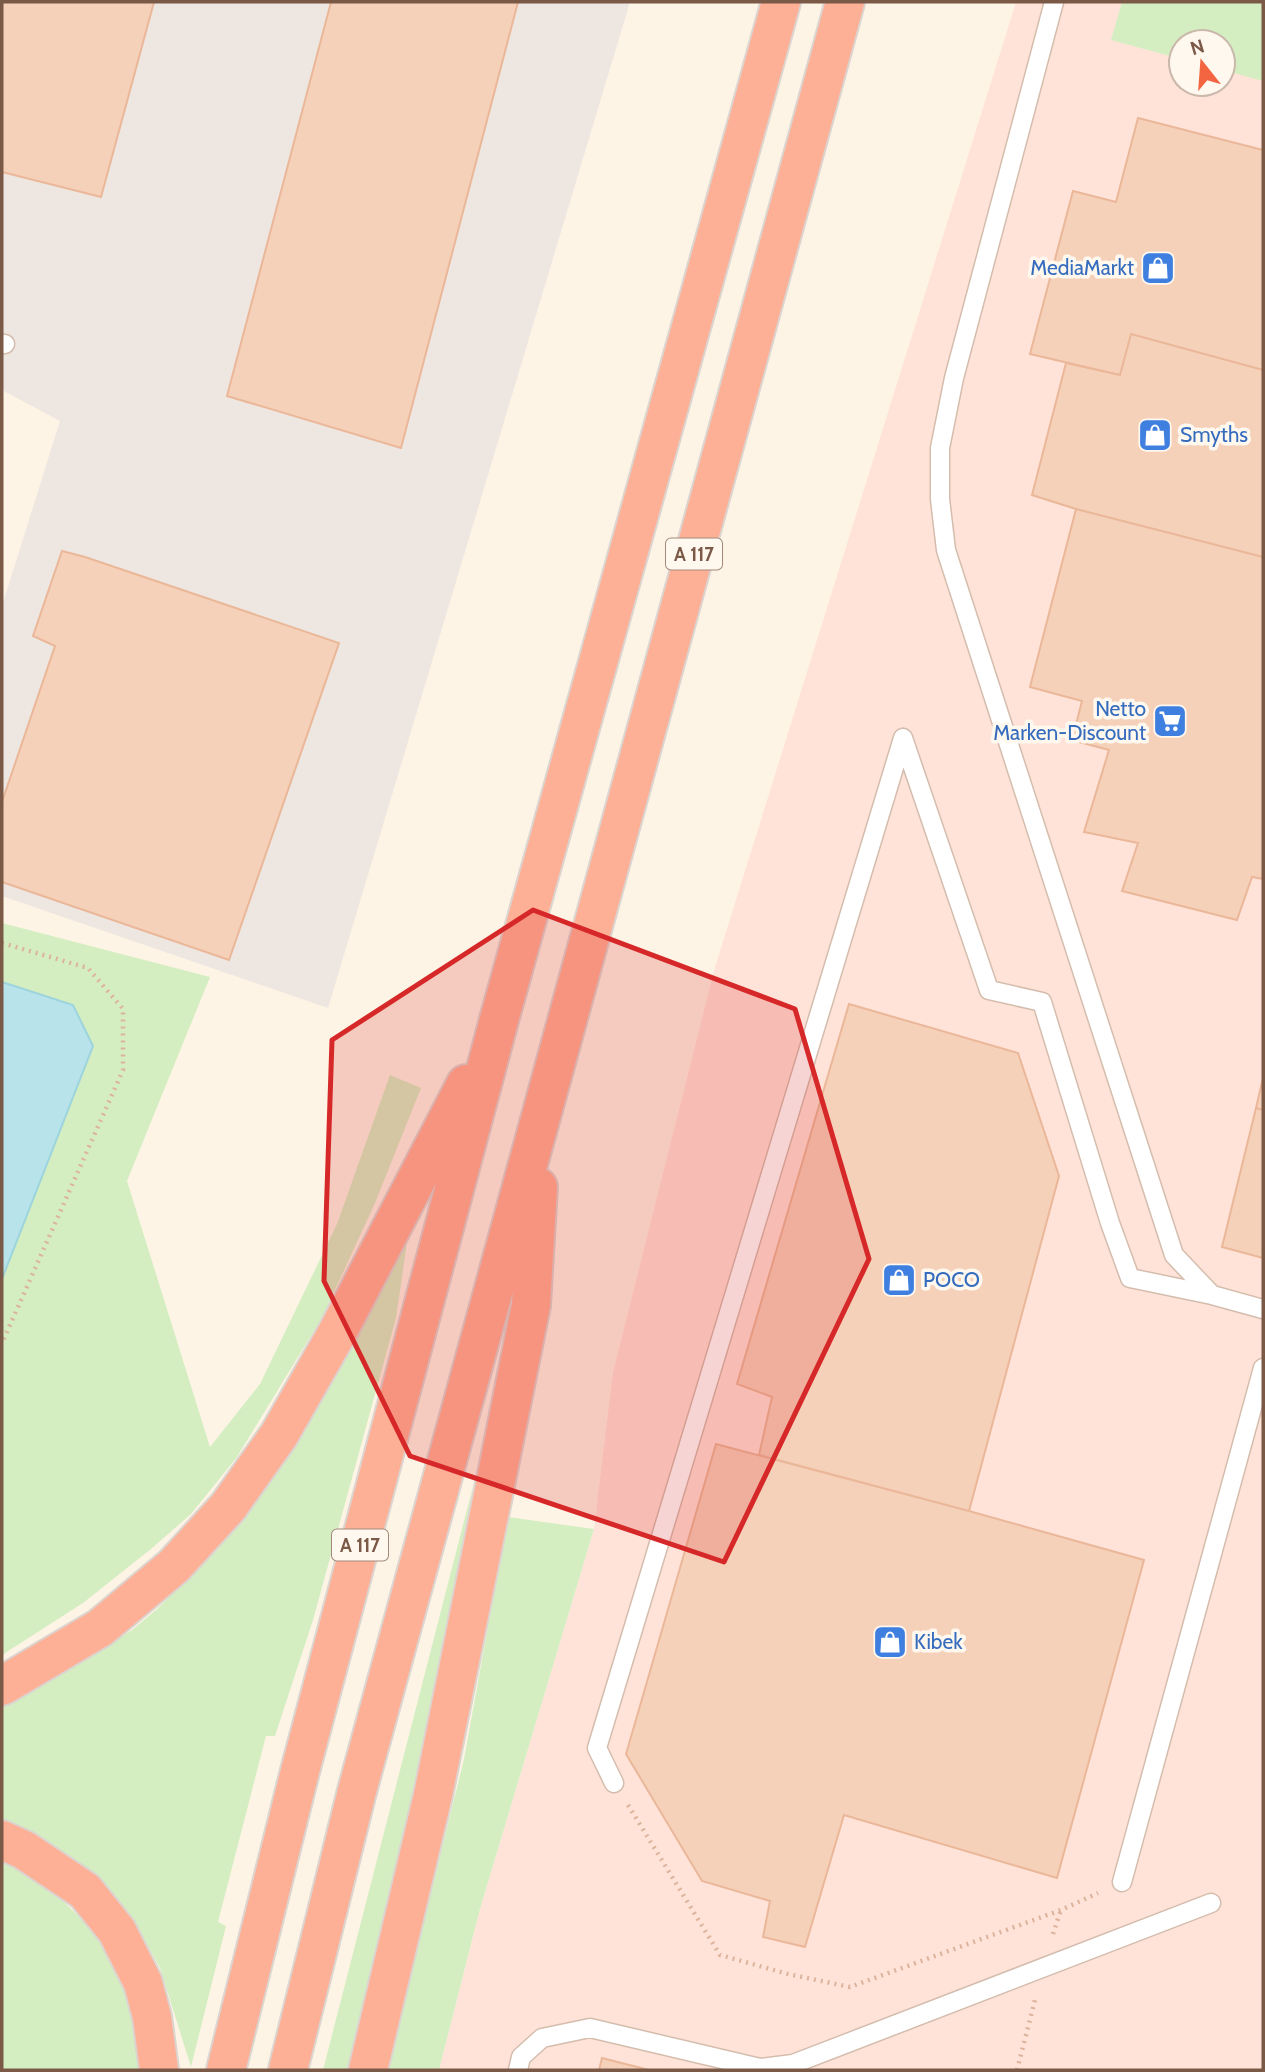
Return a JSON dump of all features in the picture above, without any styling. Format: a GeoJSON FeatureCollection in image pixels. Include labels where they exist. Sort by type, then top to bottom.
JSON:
{"type":"FeatureCollection","features":[{"type":"Feature","properties":{"kind":"highway","name":"A 117"},"geometry":{"type":"LineString","coordinates":[[226,2070],[303,1762],[499,1020],[781,2]]}},
{"type":"Feature","properties":{"kind":"highway","name":"A 117"},"geometry":{"type":"LineString","coordinates":[[288,2070],[357,1791],[845,2]]}},
{"type":"Feature","properties":{"kind":"highway"},"geometry":{"type":"LineString","coordinates":[[2,1686],[100,1628],[174,1566],[228,1507],[279,1435],[337,1333],[499,1020]]}},
{"type":"Feature","properties":{"kind":"highway"},"geometry":{"type":"LineString","coordinates":[[368,2070],[433,1794],[531,1306],[543,1105]]}},
{"type":"Feature","properties":{"kind":"highway"},"geometry":{"type":"LineString","coordinates":[[2,1840],[24,1850],[85,1891],[117,1931],[143,1983],[152,2017],[159,2070]]}},
{"type":"Feature","properties":{"kind":"lane"},"geometry":{"type":"LineString","coordinates":[[1055,2],[954,378],[940,448],[941,512],[946,550],[1174,1255],[1212,1295]]}},
{"type":"Feature","properties":{"kind":"lane"},"geometry":{"type":"LineString","coordinates":[[614,1783],[597,1748],[903,738],[989,990],[1042,1002],[1110,1223],[1130,1278],[1263,1309]]}},
{"type":"Feature","properties":{"kind":"lane"},"geometry":{"type":"LineString","coordinates":[[1122,1882],[1263,1368]]}},
{"type":"Feature","properties":{"kind":"lane"},"geometry":{"type":"LineString","coordinates":[[518,2070],[521,2057],[542,2038],[590,2028],[760,2068],[793,2064],[1211,1903]]}},
{"type":"Feature","properties":{"kind":"path"},"geometry":{"type":"LineString","coordinates":[[2,943],[88,968],[123,1010],[123,1070],[2,1343]]}},
{"type":"Feature","properties":{"kind":"path"},"geometry":{"type":"LineString","coordinates":[[614,1783],[720,1955],[788,1974],[850,1987],[1061,1910],[1122,1882]]}},
{"type":"Feature","properties":{"kind":"highlighted area"},"geometry":{"type":"Polygon","coordinates":[[[533,910],[795,1009],[869,1259],[724,1562],[410,1456],[324,1281],[332,1040],[533,910]]]}},
{"type":"Feature","properties":{"kind":"shaded area"},"geometry":{"type":"Polygon","coordinates":[[[2,2],[630,2],[328,1008],[2,896],[2,606],[60,421],[2,390],[2,354],[5,344],[2,334],[2,2]]]}},
{"type":"Feature","properties":{"kind":"shaded area"},"geometry":{"type":"Polygon","coordinates":[[[1016,2],[1263,2],[1263,2070],[439,2070],[480,1909],[594,1529],[613,1372],[715,967],[1016,2]]]}},
{"type":"Feature","properties":{"kind":"green space"},"geometry":{"type":"Polygon","coordinates":[[[1122,2],[1263,2],[1263,81],[1237,74],[1237,28],[1167,28],[1167,55],[1111,40],[1122,2]]]}},
{"type":"Feature","properties":{"kind":"green space"},"geometry":{"type":"Polygon","coordinates":[[[2,923],[210,977],[127,1181],[210,1447],[260,1384],[337,1224],[390,1075],[421,1088],[375,1203],[323,1316],[237,1457],[191,1514],[151,1549],[83,1603],[2,1655],[2,923]]]}},
{"type":"Feature","properties":{"kind":"green space"},"geometry":{"type":"Polygon","coordinates":[[[409,1229],[396,1318],[313,1620],[275,1736],[266,1736],[218,1922],[226,1926],[191,2067],[160,1968],[134,1921],[87,1870],[31,1831],[2,1819],[2,1706],[132,1630],[218,1549],[265,1487],[409,1229]]]}},
{"type":"Feature","properties":{"kind":"green space"},"geometry":{"type":"Polygon","coordinates":[[[473,1486],[415,1779],[350,2070],[323,2070],[473,1486]]]}},
{"type":"Feature","properties":{"kind":"green space"},"geometry":{"type":"Polygon","coordinates":[[[508,1517],[594,1529],[480,1909],[439,2070],[387,2070],[464,1759],[508,1517]]]}},
{"type":"Feature","properties":{"kind":"green space"},"geometry":{"type":"Polygon","coordinates":[[[2,1859],[42,1884],[60,1899],[77,1915],[106,1951],[131,2002],[148,2070],[2,2070],[2,1859]]]}},
{"type":"Feature","properties":{"kind":"water"},"geometry":{"type":"Polygon","coordinates":[[[2,982],[73,1005],[93,1046],[2,1279],[2,982]]]}},
{"type":"Feature","properties":{"kind":"building"},"geometry":{"type":"Polygon","coordinates":[[[2,2],[154,2],[101,197],[2,172],[2,2]]]}},
{"type":"Feature","properties":{"kind":"building"},"geometry":{"type":"Polygon","coordinates":[[[331,2],[518,2],[401,448],[227,396],[331,2]]]}},
{"type":"Feature","properties":{"kind":"building","name":"MediaMarkt"},"geometry":{"type":"Polygon","coordinates":[[[1138,118],[1263,150],[1263,370],[1131,334],[1120,375],[1030,354],[1073,191],[1116,202],[1138,118]]]}},
{"type":"Feature","properties":{"kind":"building","name":"Smyths"},"geometry":{"type":"Polygon","coordinates":[[[1131,334],[1263,370],[1263,557],[1076,509],[1032,495],[1066,363],[1120,375],[1131,334]]]}},
{"type":"Feature","properties":{"kind":"building","name":"Netto Marken-Discount"},"geometry":{"type":"Polygon","coordinates":[[[1076,509],[1263,557],[1263,879],[1252,877],[1237,920],[1122,891],[1138,843],[1084,832],[1109,750],[1072,740],[1082,701],[1030,687],[1076,509]]]}},
{"type":"Feature","properties":{"kind":"building"},"geometry":{"type":"Polygon","coordinates":[[[62,551],[339,643],[229,960],[2,882],[2,802],[55,646],[33,636],[62,551]]]}},
{"type":"Feature","properties":{"kind":"building","name":"POCO"},"geometry":{"type":"Polygon","coordinates":[[[849,1004],[1018,1053],[1059,1176],[969,1511],[759,1455],[772,1397],[737,1384],[849,1004]]]}},
{"type":"Feature","properties":{"kind":"building"},"geometry":{"type":"Polygon","coordinates":[[[1263,1078],[1263,1110],[1256,1108],[1263,1078]]]}},
{"type":"Feature","properties":{"kind":"building"},"geometry":{"type":"Polygon","coordinates":[[[1256,1108],[1263,1110],[1263,1258],[1222,1247],[1256,1108]]]}},
{"type":"Feature","properties":{"kind":"building","name":"Kibek"},"geometry":{"type":"Polygon","coordinates":[[[716,1444],[1144,1560],[1057,1878],[844,1815],[805,1947],[763,1937],[770,1901],[702,1881],[626,1754],[716,1444]]]}},
{"type":"Feature","properties":{"kind":"building"},"geometry":{"type":"Polygon","coordinates":[[[602,2058],[649,2070],[599,2070],[602,2058]]]}},
{"type":"Feature","properties":{"kind":"place","name":"MediaMarkt"},"geometry":{"type":"Point","coordinates":[1158,268]}},
{"type":"Feature","properties":{"kind":"place","name":"Smyths"},"geometry":{"type":"Point","coordinates":[1155,435]}},
{"type":"Feature","properties":{"kind":"place","name":"Netto Marken-Discount"},"geometry":{"type":"Point","coordinates":[1170,721]}},
{"type":"Feature","properties":{"kind":"place","name":"POCO"},"geometry":{"type":"Point","coordinates":[899,1280]}},
{"type":"Feature","properties":{"kind":"place","name":"Kibek"},"geometry":{"type":"Point","coordinates":[890,1642]}}]}
